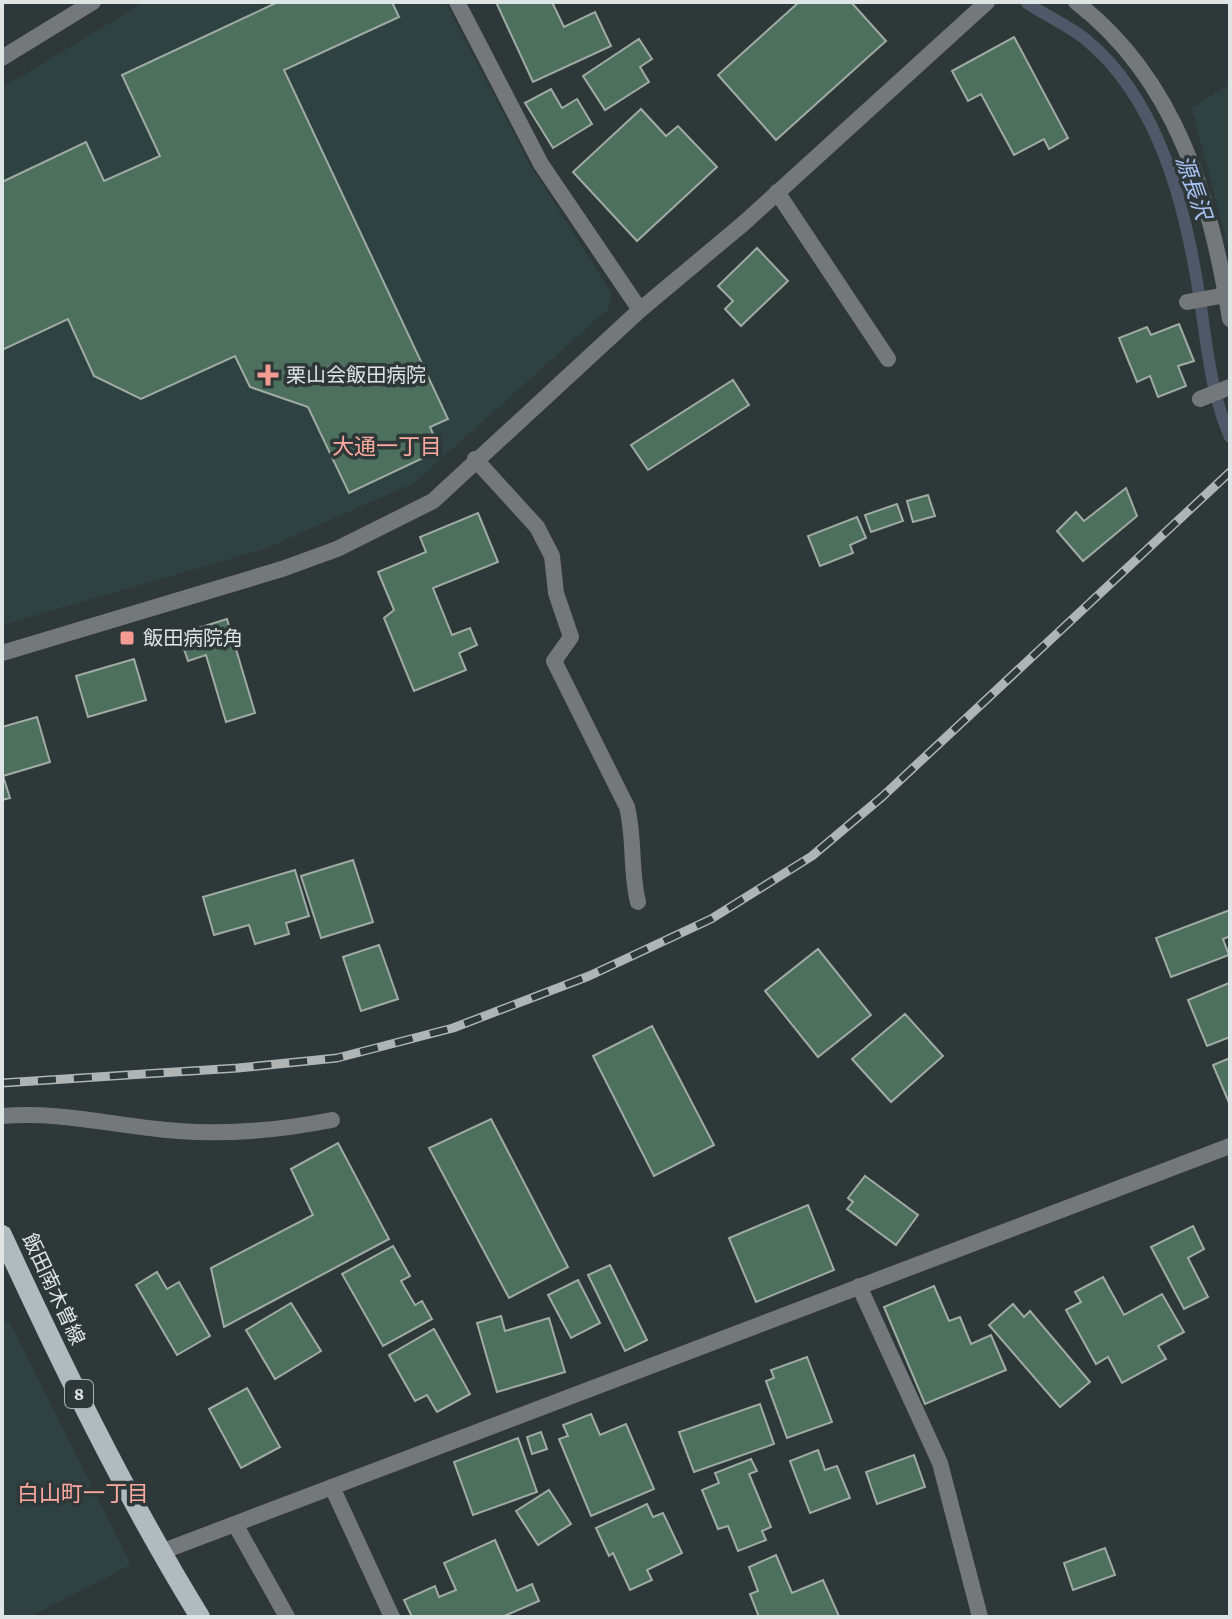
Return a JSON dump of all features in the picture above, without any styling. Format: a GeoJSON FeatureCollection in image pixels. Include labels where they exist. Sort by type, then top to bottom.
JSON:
{"type":"FeatureCollection","features":[{"type":"Feature","properties":{"kind":"main road","name":"飯田南木曽線"},"geometry":{"type":"LineString","coordinates":[[2,1235],[45,1328],[161,1552],[200,1617]]}},
{"type":"Feature","properties":{"kind":"street"},"geometry":{"type":"LineString","coordinates":[[2,58],[93,2]]}},
{"type":"Feature","properties":{"kind":"street"},"geometry":{"type":"LineString","coordinates":[[457,2],[541,164],[640,310]]}},
{"type":"Feature","properties":{"kind":"street"},"geometry":{"type":"LineString","coordinates":[[2,653],[337,549],[433,501],[640,310],[777,192],[987,2]]}},
{"type":"Feature","properties":{"kind":"street"},"geometry":{"type":"LineString","coordinates":[[1076,2],[1113,35],[1137,62],[1180,132],[1203,196],[1220,296],[1230,319]]}},
{"type":"Feature","properties":{"kind":"street"},"geometry":{"type":"LineString","coordinates":[[777,192],[888,359]]}},
{"type":"Feature","properties":{"kind":"street"},"geometry":{"type":"LineString","coordinates":[[1187,302],[1220,296]]}},
{"type":"Feature","properties":{"kind":"street"},"geometry":{"type":"LineString","coordinates":[[1200,399],[1230,387]]}},
{"type":"Feature","properties":{"kind":"street"},"geometry":{"type":"LineString","coordinates":[[475,459],[537,527],[552,556],[556,593],[571,637],[554,661],[627,807],[632,829],[632,878],[638,902]]}},
{"type":"Feature","properties":{"kind":"street"},"geometry":{"type":"LineString","coordinates":[[2,1116],[71,1115],[180,1131],[272,1131],[332,1120]]}},
{"type":"Feature","properties":{"kind":"street"},"geometry":{"type":"LineString","coordinates":[[161,1552],[1230,1146]]}},
{"type":"Feature","properties":{"kind":"street"},"geometry":{"type":"LineString","coordinates":[[859,1286],[940,1463],[980,1617]]}},
{"type":"Feature","properties":{"kind":"street"},"geometry":{"type":"LineString","coordinates":[[332,1487],[392,1617]]}},
{"type":"Feature","properties":{"kind":"street"},"geometry":{"type":"LineString","coordinates":[[235,1524],[287,1617]]}},
{"type":"Feature","properties":{"kind":"shaded area","name":"栗山会飯田病院"},"geometry":{"type":"Polygon","coordinates":[[[145,2],[445,2],[529,163],[612,294],[608,309],[414,483],[264,549],[2,625],[2,88],[145,2]]]}},
{"type":"Feature","properties":{"kind":"shaded area"},"geometry":{"type":"Polygon","coordinates":[[[1230,84],[1230,254],[1192,108],[1230,84]]]}},
{"type":"Feature","properties":{"kind":"shaded area"},"geometry":{"type":"Polygon","coordinates":[[[9,1321],[131,1565],[30,1617],[2,1617],[2,1324],[9,1321]]]}},
{"type":"Feature","properties":{"kind":"building"},"geometry":{"type":"Polygon","coordinates":[[[278,2],[392,2],[399,17],[284,70],[448,419],[430,427],[440,450],[349,493],[308,407],[250,387],[235,356],[141,399],[94,376],[68,319],[2,350],[2,182],[86,142],[104,181],[160,156],[122,75],[278,2]]]}},
{"type":"Feature","properties":{"kind":"building"},"geometry":{"type":"Polygon","coordinates":[[[496,2],[552,2],[564,27],[595,12],[611,46],[533,82],[496,2]]]}},
{"type":"Feature","properties":{"kind":"building"},"geometry":{"type":"Polygon","coordinates":[[[799,2],[851,2],[886,41],[776,140],[718,75],[799,2]]]}},
{"type":"Feature","properties":{"kind":"building"},"geometry":{"type":"Polygon","coordinates":[[[1014,37],[1068,138],[1049,149],[1044,139],[1014,155],[981,94],[968,101],[952,71],[1014,37]]]}},
{"type":"Feature","properties":{"kind":"building"},"geometry":{"type":"Polygon","coordinates":[[[639,39],[652,59],[640,67],[649,82],[605,110],[583,76],[639,39]]]}},
{"type":"Feature","properties":{"kind":"building"},"geometry":{"type":"Polygon","coordinates":[[[551,89],[562,108],[577,99],[592,124],[553,148],[525,103],[551,89]]]}},
{"type":"Feature","properties":{"kind":"building"},"geometry":{"type":"Polygon","coordinates":[[[641,109],[666,136],[678,126],[717,167],[637,241],[573,172],[641,109]]]}},
{"type":"Feature","properties":{"kind":"building"},"geometry":{"type":"Polygon","coordinates":[[[757,248],[788,281],[741,326],[725,309],[733,301],[718,286],[757,248]]]}},
{"type":"Feature","properties":{"kind":"building"},"geometry":{"type":"Polygon","coordinates":[[[1179,324],[1194,361],[1178,366],[1186,386],[1158,397],[1150,376],[1137,382],[1119,338],[1147,327],[1151,335],[1179,324]]]}},
{"type":"Feature","properties":{"kind":"building"},"geometry":{"type":"Polygon","coordinates":[[[733,380],[749,405],[648,470],[631,445],[733,380]]]}},
{"type":"Feature","properties":{"kind":"building"},"geometry":{"type":"Polygon","coordinates":[[[1126,488],[1137,516],[1083,561],[1057,531],[1076,512],[1084,521],[1126,488]]]}},
{"type":"Feature","properties":{"kind":"building"},"geometry":{"type":"Polygon","coordinates":[[[928,495],[935,516],[913,522],[907,501],[928,495]]]}},
{"type":"Feature","properties":{"kind":"building"},"geometry":{"type":"Polygon","coordinates":[[[897,504],[903,521],[871,532],[865,515],[897,504]]]}},
{"type":"Feature","properties":{"kind":"building"},"geometry":{"type":"Polygon","coordinates":[[[478,513],[498,562],[433,588],[452,635],[470,628],[477,645],[459,653],[466,670],[414,691],[384,618],[394,610],[378,572],[426,552],[420,537],[478,513]]]}},
{"type":"Feature","properties":{"kind":"building"},"geometry":{"type":"Polygon","coordinates":[[[857,517],[866,538],[850,545],[853,553],[820,566],[808,536],[857,517]]]}},
{"type":"Feature","properties":{"kind":"building"},"geometry":{"type":"Polygon","coordinates":[[[227,619],[255,713],[226,722],[206,655],[188,661],[179,634],[227,619]]]}},
{"type":"Feature","properties":{"kind":"building"},"geometry":{"type":"Polygon","coordinates":[[[134,659],[146,700],[88,717],[76,676],[134,659]]]}},
{"type":"Feature","properties":{"kind":"building"},"geometry":{"type":"Polygon","coordinates":[[[37,717],[50,762],[3,776],[10,798],[2,800],[2,727],[37,717]]]}},
{"type":"Feature","properties":{"kind":"building"},"geometry":{"type":"Polygon","coordinates":[[[353,860],[373,922],[321,938],[301,876],[353,860]]]}},
{"type":"Feature","properties":{"kind":"building"},"geometry":{"type":"Polygon","coordinates":[[[295,870],[309,916],[286,923],[289,934],[255,944],[249,925],[214,935],[203,897],[295,870]]]}},
{"type":"Feature","properties":{"kind":"building"},"geometry":{"type":"Polygon","coordinates":[[[1230,910],[1230,936],[1223,939],[1229,955],[1171,977],[1156,938],[1230,910]]]}},
{"type":"Feature","properties":{"kind":"building"},"geometry":{"type":"Polygon","coordinates":[[[379,945],[398,999],[361,1011],[343,957],[379,945]]]}},
{"type":"Feature","properties":{"kind":"building"},"geometry":{"type":"Polygon","coordinates":[[[818,949],[871,1015],[818,1057],[765,991],[818,949]]]}},
{"type":"Feature","properties":{"kind":"building"},"geometry":{"type":"Polygon","coordinates":[[[1229,983],[1230,1037],[1207,1046],[1188,1000],[1229,983]]]}},
{"type":"Feature","properties":{"kind":"building"},"geometry":{"type":"Polygon","coordinates":[[[905,1014],[943,1056],[891,1102],[852,1059],[905,1014]]]}},
{"type":"Feature","properties":{"kind":"building"},"geometry":{"type":"Polygon","coordinates":[[[652,1026],[714,1145],[654,1176],[593,1056],[652,1026]]]}},
{"type":"Feature","properties":{"kind":"building"},"geometry":{"type":"Polygon","coordinates":[[[1230,1058],[1230,1105],[1213,1065],[1230,1058]]]}},
{"type":"Feature","properties":{"kind":"building"},"geometry":{"type":"Polygon","coordinates":[[[491,1119],[568,1267],[509,1298],[429,1148],[491,1119]]]}},
{"type":"Feature","properties":{"kind":"building"},"geometry":{"type":"Polygon","coordinates":[[[338,1143],[389,1239],[224,1327],[211,1268],[313,1215],[291,1169],[338,1143]]]}},
{"type":"Feature","properties":{"kind":"building"},"geometry":{"type":"Polygon","coordinates":[[[865,1176],[918,1215],[896,1245],[847,1209],[853,1202],[848,1198],[865,1176]]]}},
{"type":"Feature","properties":{"kind":"building"},"geometry":{"type":"Polygon","coordinates":[[[808,1205],[834,1270],[756,1302],[729,1238],[808,1205]]]}},
{"type":"Feature","properties":{"kind":"building"},"geometry":{"type":"Polygon","coordinates":[[[1193,1226],[1204,1249],[1188,1258],[1208,1297],[1184,1309],[1151,1247],[1193,1226]]]}},
{"type":"Feature","properties":{"kind":"building"},"geometry":{"type":"Polygon","coordinates":[[[393,1246],[410,1276],[401,1281],[415,1305],[422,1301],[432,1319],[383,1346],[342,1274],[393,1246]]]}},
{"type":"Feature","properties":{"kind":"building"},"geometry":{"type":"Polygon","coordinates":[[[610,1265],[647,1340],[625,1351],[588,1275],[610,1265]]]}},
{"type":"Feature","properties":{"kind":"building"},"geometry":{"type":"Polygon","coordinates":[[[157,1272],[167,1289],[179,1282],[210,1336],[177,1355],[136,1285],[157,1272]]]}},
{"type":"Feature","properties":{"kind":"building"},"geometry":{"type":"Polygon","coordinates":[[[1103,1277],[1124,1315],[1162,1294],[1184,1332],[1158,1346],[1166,1359],[1122,1383],[1108,1357],[1096,1364],[1066,1310],[1081,1302],[1075,1292],[1103,1277]]]}},
{"type":"Feature","properties":{"kind":"building"},"geometry":{"type":"Polygon","coordinates":[[[578,1280],[600,1323],[571,1338],[548,1295],[578,1280]]]}},
{"type":"Feature","properties":{"kind":"building"},"geometry":{"type":"Polygon","coordinates":[[[934,1286],[949,1321],[960,1317],[971,1344],[991,1335],[1006,1370],[925,1404],[884,1307],[934,1286]]]}},
{"type":"Feature","properties":{"kind":"building"},"geometry":{"type":"Polygon","coordinates":[[[291,1303],[321,1351],[275,1379],[246,1330],[291,1303]]]}},
{"type":"Feature","properties":{"kind":"building"},"geometry":{"type":"Polygon","coordinates":[[[1013,1304],[1024,1317],[1030,1311],[1090,1382],[1060,1407],[989,1325],[1013,1304]]]}},
{"type":"Feature","properties":{"kind":"building"},"geometry":{"type":"Polygon","coordinates":[[[501,1316],[505,1331],[549,1318],[565,1372],[497,1392],[477,1323],[501,1316]]]}},
{"type":"Feature","properties":{"kind":"building"},"geometry":{"type":"Polygon","coordinates":[[[434,1329],[470,1394],[437,1412],[427,1395],[415,1401],[389,1355],[434,1329]]]}},
{"type":"Feature","properties":{"kind":"building"},"geometry":{"type":"Polygon","coordinates":[[[807,1357],[832,1422],[787,1438],[766,1381],[774,1378],[771,1370],[807,1357]]]}},
{"type":"Feature","properties":{"kind":"building"},"geometry":{"type":"Polygon","coordinates":[[[247,1388],[280,1447],[241,1468],[209,1409],[247,1388]]]}},
{"type":"Feature","properties":{"kind":"building"},"geometry":{"type":"Polygon","coordinates":[[[760,1404],[774,1444],[694,1472],[679,1432],[760,1404]]]}},
{"type":"Feature","properties":{"kind":"building"},"geometry":{"type":"Polygon","coordinates":[[[591,1414],[600,1435],[626,1424],[654,1489],[591,1516],[559,1439],[568,1436],[563,1425],[591,1414]]]}},
{"type":"Feature","properties":{"kind":"building"},"geometry":{"type":"Polygon","coordinates":[[[541,1432],[547,1449],[532,1454],[527,1437],[541,1432]]]}},
{"type":"Feature","properties":{"kind":"building"},"geometry":{"type":"Polygon","coordinates":[[[518,1438],[537,1492],[473,1515],[454,1462],[518,1438]]]}},
{"type":"Feature","properties":{"kind":"building"},"geometry":{"type":"Polygon","coordinates":[[[818,1450],[825,1470],[837,1466],[850,1498],[810,1513],[790,1461],[818,1450]]]}},
{"type":"Feature","properties":{"kind":"building"},"geometry":{"type":"Polygon","coordinates":[[[914,1455],[925,1487],[877,1504],[866,1472],[914,1455]]]}},
{"type":"Feature","properties":{"kind":"building"},"geometry":{"type":"Polygon","coordinates":[[[751,1459],[757,1471],[749,1474],[771,1527],[762,1531],[766,1540],[738,1551],[728,1526],[718,1529],[702,1490],[719,1483],[715,1473],[751,1459]]]}},
{"type":"Feature","properties":{"kind":"building"},"geometry":{"type":"Polygon","coordinates":[[[549,1490],[571,1524],[538,1545],[516,1511],[549,1490]]]}},
{"type":"Feature","properties":{"kind":"building"},"geometry":{"type":"Polygon","coordinates":[[[647,1504],[653,1517],[663,1513],[682,1553],[647,1570],[652,1580],[630,1590],[613,1553],[609,1556],[596,1528],[647,1504]]]}},
{"type":"Feature","properties":{"kind":"building"},"geometry":{"type":"Polygon","coordinates":[[[495,1540],[517,1591],[532,1584],[539,1601],[502,1617],[412,1617],[404,1600],[435,1586],[439,1597],[456,1590],[444,1563],[495,1540]]]}},
{"type":"Feature","properties":{"kind":"building"},"geometry":{"type":"Polygon","coordinates":[[[1105,1548],[1115,1575],[1073,1590],[1064,1563],[1105,1548]]]}},
{"type":"Feature","properties":{"kind":"building"},"geometry":{"type":"Polygon","coordinates":[[[776,1555],[792,1593],[823,1580],[839,1616],[759,1617],[750,1594],[758,1591],[749,1567],[776,1555]]]}},
{"type":"Feature","properties":{"kind":"waterway","name":"源長沢"},"geometry":{"type":"LineString","coordinates":[[1027,3],[1084,38],[1110,63],[1132,92],[1150,124],[1165,158],[1187,229],[1214,387],[1230,437]]}},
{"type":"Feature","properties":{"kind":"railway"},"geometry":{"type":"LineString","coordinates":[[2,1083],[238,1068],[337,1058],[453,1028],[589,976],[711,919],[812,856],[882,797],[1230,472]]}},
{"type":"Feature","properties":{"kind":"place","name":"栗山会飯田病院"},"geometry":{"type":"Point","coordinates":[268,375]}},
{"type":"Feature","properties":{"kind":"place","name":"飯田病院角"},"geometry":{"type":"Point","coordinates":[127,638]}},
{"type":"Feature","properties":{"kind":"district","name":"大通一丁目"},"geometry":{"type":"Point","coordinates":[387,446]}},
{"type":"Feature","properties":{"kind":"district","name":"白山町一丁目"},"geometry":{"type":"Point","coordinates":[83,1493]}}]}
